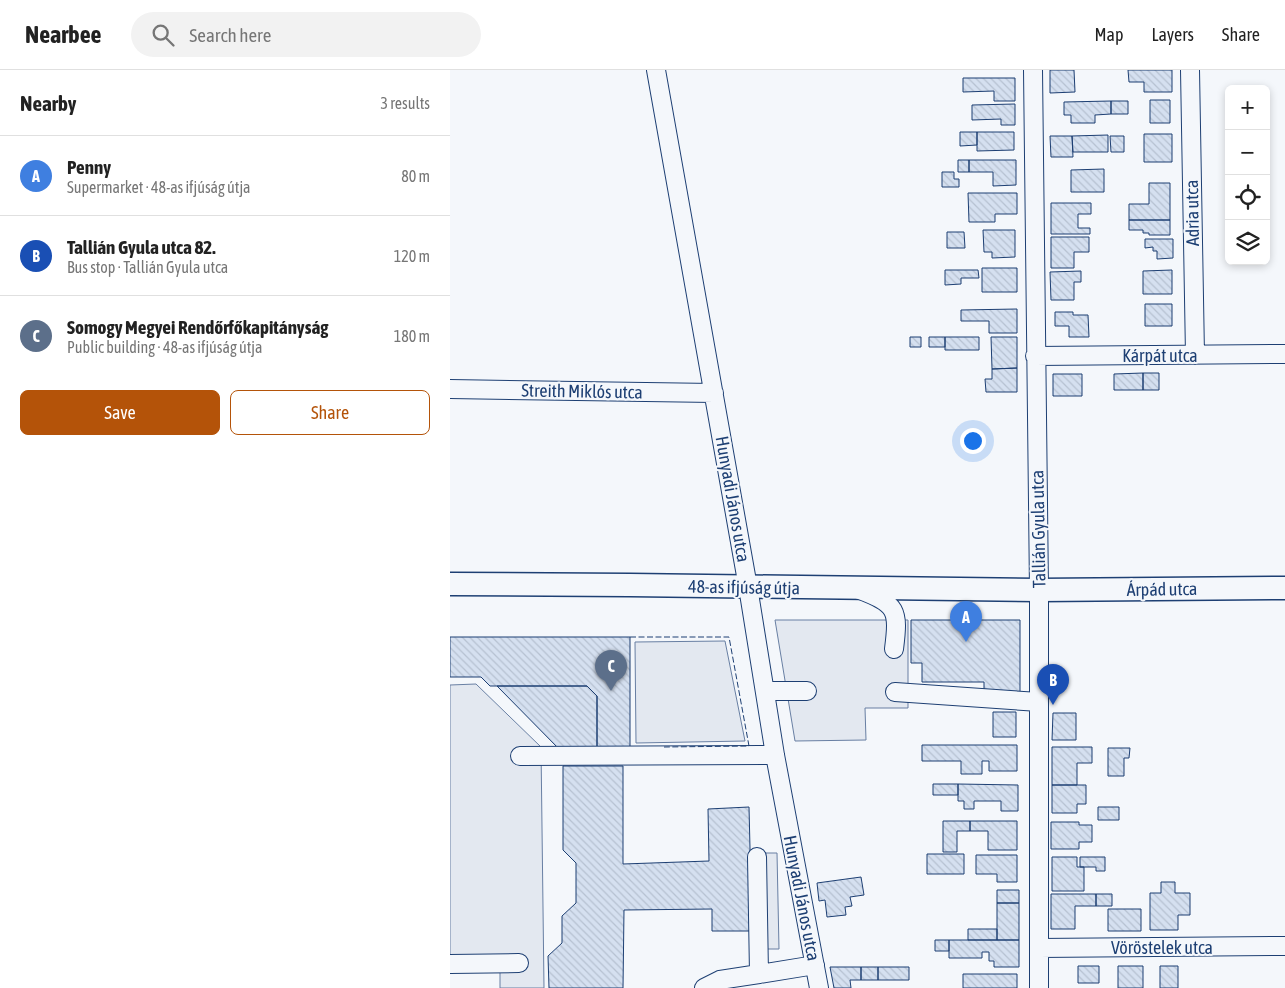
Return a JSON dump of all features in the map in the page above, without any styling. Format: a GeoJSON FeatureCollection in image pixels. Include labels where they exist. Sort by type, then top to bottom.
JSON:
{"type":"FeatureCollection","features":[{"type":"Feature","properties":{"kind":"main road","name":"48-as ifjúság útja"},"geometry":{"type":"LineString","coordinates":[[450,584],[1039,590]]}},
{"type":"Feature","properties":{"kind":"main road","name":"Árpád utca"},"geometry":{"type":"LineString","coordinates":[[1039,590],[1285,588]]}},
{"type":"Feature","properties":{"kind":"street","name":"Hunyadi János utca"},"geometry":{"type":"LineString","coordinates":[[656,70],[748,587],[775,755],[819,988]]}},
{"type":"Feature","properties":{"kind":"street","name":"Tallián Gyula utca"},"geometry":{"type":"LineString","coordinates":[[1033,70],[1039,590],[1039,988]]}},
{"type":"Feature","properties":{"kind":"street","name":"Adria utca"},"geometry":{"type":"LineString","coordinates":[[1190,70],[1195,355]]}},
{"type":"Feature","properties":{"kind":"street","name":"Kárpát utca"},"geometry":{"type":"LineString","coordinates":[[1035,356],[1285,354]]}},
{"type":"Feature","properties":{"kind":"street","name":"Streith Miklós utca"},"geometry":{"type":"LineString","coordinates":[[450,389],[714,393]]}},
{"type":"Feature","properties":{"kind":"street"},"geometry":{"type":"LineString","coordinates":[[857,589],[885,601],[894,610],[897,624],[894,648]]}},
{"type":"Feature","properties":{"kind":"street"},"geometry":{"type":"LineString","coordinates":[[765,691],[807,691]]}},
{"type":"Feature","properties":{"kind":"street"},"geometry":{"type":"LineString","coordinates":[[895,692],[1039,702]]}},
{"type":"Feature","properties":{"kind":"street"},"geometry":{"type":"LineString","coordinates":[[520,756],[775,755]]}},
{"type":"Feature","properties":{"kind":"street"},"geometry":{"type":"LineString","coordinates":[[758,857],[759,974]]}},
{"type":"Feature","properties":{"kind":"street","name":"Vöröstelek utca"},"geometry":{"type":"LineString","coordinates":[[1039,948],[1285,946]]}},
{"type":"Feature","properties":{"kind":"street"},"geometry":{"type":"LineString","coordinates":[[450,964],[519,963]]}},
{"type":"Feature","properties":{"kind":"street"},"geometry":{"type":"LineString","coordinates":[[704,988],[720,980],[815,965]]}},
{"type":"Feature","properties":{"kind":"shaded area"},"geometry":{"type":"Polygon","coordinates":[[[775,620],[908,620],[908,708],[865,708],[866,740],[795,741],[775,620]]]}},
{"type":"Feature","properties":{"kind":"shaded area"},"geometry":{"type":"Polygon","coordinates":[[[725,641],[745,741],[636,743],[635,642],[725,641]]]}},
{"type":"Feature","properties":{"kind":"shaded area"},"geometry":{"type":"Polygon","coordinates":[[[476,684],[541,747],[544,988],[500,988],[500,956],[450,957],[450,685],[476,684]]]}},
{"type":"Feature","properties":{"kind":"shaded area"},"geometry":{"type":"Polygon","coordinates":[[[763,853],[777,853],[779,949],[765,949],[763,853]]]}},
{"type":"Feature","properties":{"kind":"building"},"geometry":{"type":"Polygon","coordinates":[[[1050,70],[1074,70],[1075,92],[1050,93],[1050,70]]]}},
{"type":"Feature","properties":{"kind":"building"},"geometry":{"type":"Polygon","coordinates":[[[1128,70],[1172,70],[1172,92],[1144,92],[1144,82],[1129,82],[1128,70]]]}},
{"type":"Feature","properties":{"kind":"building"},"geometry":{"type":"Polygon","coordinates":[[[963,78],[1015,78],[1015,101],[994,101],[994,91],[963,92],[963,78]]]}},
{"type":"Feature","properties":{"kind":"building"},"geometry":{"type":"Polygon","coordinates":[[[1150,100],[1170,100],[1170,123],[1150,123],[1150,100]]]}},
{"type":"Feature","properties":{"kind":"building"},"geometry":{"type":"Polygon","coordinates":[[[1111,101],[1128,101],[1128,114],[1111,114],[1111,101]]]}},
{"type":"Feature","properties":{"kind":"building"},"geometry":{"type":"Polygon","coordinates":[[[1111,101],[1111,114],[1095,115],[1095,123],[1071,123],[1071,115],[1064,115],[1064,102],[1111,101]]]}},
{"type":"Feature","properties":{"kind":"building"},"geometry":{"type":"Polygon","coordinates":[[[1015,104],[1015,125],[1001,125],[1001,119],[972,120],[972,105],[1015,104]]]}},
{"type":"Feature","properties":{"kind":"building"},"geometry":{"type":"Polygon","coordinates":[[[960,132],[977,132],[977,145],[960,146],[960,132]]]}},
{"type":"Feature","properties":{"kind":"building"},"geometry":{"type":"Polygon","coordinates":[[[977,132],[1014,132],[1014,150],[977,151],[977,132]]]}},
{"type":"Feature","properties":{"kind":"building"},"geometry":{"type":"Polygon","coordinates":[[[1144,134],[1172,134],[1172,162],[1144,162],[1144,134]]]}},
{"type":"Feature","properties":{"kind":"building"},"geometry":{"type":"Polygon","coordinates":[[[1108,135],[1108,152],[1073,152],[1072,136],[1108,135]]]}},
{"type":"Feature","properties":{"kind":"building"},"geometry":{"type":"Polygon","coordinates":[[[1050,136],[1072,136],[1073,157],[1051,157],[1050,136]]]}},
{"type":"Feature","properties":{"kind":"building"},"geometry":{"type":"Polygon","coordinates":[[[1110,136],[1124,136],[1124,152],[1111,152],[1110,136]]]}},
{"type":"Feature","properties":{"kind":"building"},"geometry":{"type":"Polygon","coordinates":[[[958,160],[969,160],[969,172],[958,172],[958,160]]]}},
{"type":"Feature","properties":{"kind":"building"},"geometry":{"type":"Polygon","coordinates":[[[969,160],[1016,160],[1016,185],[993,186],[993,172],[969,172],[969,160]]]}},
{"type":"Feature","properties":{"kind":"building"},"geometry":{"type":"Polygon","coordinates":[[[1104,169],[1104,192],[1071,192],[1071,170],[1104,169]]]}},
{"type":"Feature","properties":{"kind":"building"},"geometry":{"type":"Polygon","coordinates":[[[942,172],[954,172],[954,179],[959,179],[959,187],[942,187],[942,172]]]}},
{"type":"Feature","properties":{"kind":"building"},"geometry":{"type":"Polygon","coordinates":[[[1149,183],[1170,183],[1170,220],[1129,220],[1129,204],[1149,204],[1149,183]]]}},
{"type":"Feature","properties":{"kind":"building"},"geometry":{"type":"Polygon","coordinates":[[[968,193],[1017,193],[1017,214],[995,214],[995,222],[969,222],[968,193]]]}},
{"type":"Feature","properties":{"kind":"building"},"geometry":{"type":"Polygon","coordinates":[[[1051,203],[1091,203],[1091,214],[1078,214],[1078,228],[1090,228],[1090,234],[1051,234],[1051,203]]]}},
{"type":"Feature","properties":{"kind":"building"},"geometry":{"type":"Polygon","coordinates":[[[1129,220],[1170,220],[1170,235],[1149,235],[1149,233],[1143,233],[1143,230],[1129,230],[1129,220]]]}},
{"type":"Feature","properties":{"kind":"building"},"geometry":{"type":"Polygon","coordinates":[[[983,230],[1015,230],[1015,257],[992,258],[992,252],[984,252],[983,230]]]}},
{"type":"Feature","properties":{"kind":"building"},"geometry":{"type":"Polygon","coordinates":[[[947,232],[964,232],[965,248],[947,248],[947,232]]]}},
{"type":"Feature","properties":{"kind":"building"},"geometry":{"type":"Polygon","coordinates":[[[1051,237],[1089,237],[1089,252],[1074,252],[1074,268],[1051,268],[1051,237]]]}},
{"type":"Feature","properties":{"kind":"building"},"geometry":{"type":"Polygon","coordinates":[[[1145,239],[1173,239],[1173,258],[1157,259],[1157,251],[1153,251],[1153,247],[1145,248],[1145,239]]]}},
{"type":"Feature","properties":{"kind":"building"},"geometry":{"type":"Polygon","coordinates":[[[982,268],[1017,268],[1017,292],[982,292],[982,268]]]}},
{"type":"Feature","properties":{"kind":"building"},"geometry":{"type":"Polygon","coordinates":[[[945,270],[978,270],[979,278],[961,278],[961,284],[945,285],[945,270]]]}},
{"type":"Feature","properties":{"kind":"building"},"geometry":{"type":"Polygon","coordinates":[[[1172,270],[1172,294],[1143,294],[1143,271],[1172,270]]]}},
{"type":"Feature","properties":{"kind":"building"},"geometry":{"type":"Polygon","coordinates":[[[1081,271],[1081,282],[1074,282],[1074,300],[1051,300],[1050,272],[1081,271]]]}},
{"type":"Feature","properties":{"kind":"building"},"geometry":{"type":"Polygon","coordinates":[[[1145,304],[1172,304],[1172,326],[1145,326],[1145,304]]]}},
{"type":"Feature","properties":{"kind":"building"},"geometry":{"type":"Polygon","coordinates":[[[1017,309],[1017,333],[989,333],[989,321],[961,321],[961,310],[1017,309]]]}},
{"type":"Feature","properties":{"kind":"building"},"geometry":{"type":"Polygon","coordinates":[[[1055,312],[1073,312],[1073,315],[1088,315],[1089,337],[1069,337],[1069,326],[1055,326],[1055,312]]]}},
{"type":"Feature","properties":{"kind":"building"},"geometry":{"type":"Polygon","coordinates":[[[910,337],[921,337],[921,347],[910,347],[910,337]]]}},
{"type":"Feature","properties":{"kind":"building"},"geometry":{"type":"Polygon","coordinates":[[[929,337],[945,337],[945,347],[929,347],[929,337]]]}},
{"type":"Feature","properties":{"kind":"building"},"geometry":{"type":"Polygon","coordinates":[[[945,337],[979,337],[979,350],[945,350],[945,337]]]}},
{"type":"Feature","properties":{"kind":"building"},"geometry":{"type":"Polygon","coordinates":[[[991,337],[1017,337],[1017,368],[992,369],[991,337]]]}},
{"type":"Feature","properties":{"kind":"building"},"geometry":{"type":"Polygon","coordinates":[[[1017,368],[1017,392],[986,392],[985,379],[992,379],[992,369],[1017,368]]]}},
{"type":"Feature","properties":{"kind":"building"},"geometry":{"type":"Polygon","coordinates":[[[1143,373],[1159,373],[1159,390],[1143,390],[1143,373]]]}},
{"type":"Feature","properties":{"kind":"building"},"geometry":{"type":"Polygon","coordinates":[[[1143,373],[1143,390],[1114,390],[1114,374],[1143,373]]]}},
{"type":"Feature","properties":{"kind":"building"},"geometry":{"type":"Polygon","coordinates":[[[1053,374],[1082,374],[1082,396],[1053,396],[1053,374]]]}},
{"type":"Feature","properties":{"kind":"building"},"geometry":{"type":"Polygon","coordinates":[[[911,620],[1020,620],[1020,695],[984,695],[984,682],[922,682],[922,663],[911,663],[911,620]]]}},
{"type":"Feature","properties":{"kind":"building"},"geometry":{"type":"Polygon","coordinates":[[[450,637],[630,637],[630,755],[597,755],[597,696],[587,686],[490,686],[481,677],[450,677],[450,637]]]}},
{"type":"Feature","properties":{"kind":"building"},"geometry":{"type":"Polygon","coordinates":[[[497,686],[587,686],[597,696],[597,751],[560,750],[497,686]]]}},
{"type":"Feature","properties":{"kind":"building"},"geometry":{"type":"Polygon","coordinates":[[[993,712],[1016,712],[1016,737],[993,737],[993,712]]]}},
{"type":"Feature","properties":{"kind":"building"},"geometry":{"type":"Polygon","coordinates":[[[1053,713],[1076,713],[1076,740],[1052,740],[1053,713]]]}},
{"type":"Feature","properties":{"kind":"building"},"geometry":{"type":"Polygon","coordinates":[[[922,745],[1017,745],[1017,771],[989,771],[989,761],[982,761],[982,774],[961,774],[961,761],[922,761],[922,745]]]}},
{"type":"Feature","properties":{"kind":"building"},"geometry":{"type":"Polygon","coordinates":[[[1052,747],[1092,747],[1092,763],[1077,763],[1077,785],[1052,785],[1052,747]]]}},
{"type":"Feature","properties":{"kind":"building"},"geometry":{"type":"Polygon","coordinates":[[[1108,748],[1130,748],[1129,758],[1124,758],[1124,776],[1108,776],[1108,748]]]}},
{"type":"Feature","properties":{"kind":"building"},"geometry":{"type":"Polygon","coordinates":[[[563,766],[623,766],[623,864],[709,861],[708,809],[749,807],[752,931],[712,931],[712,909],[624,910],[623,988],[549,988],[548,956],[562,943],[562,916],[576,903],[576,863],[563,850],[563,766]]]}},
{"type":"Feature","properties":{"kind":"building"},"geometry":{"type":"Polygon","coordinates":[[[933,784],[958,784],[958,795],[933,795],[933,784]]]}},
{"type":"Feature","properties":{"kind":"building"},"geometry":{"type":"Polygon","coordinates":[[[958,784],[1018,785],[1018,811],[1001,811],[1001,801],[974,801],[974,809],[964,809],[964,801],[958,801],[958,784]]]}},
{"type":"Feature","properties":{"kind":"building"},"geometry":{"type":"Polygon","coordinates":[[[1052,785],[1086,785],[1086,804],[1077,804],[1077,813],[1052,813],[1052,785]]]}},
{"type":"Feature","properties":{"kind":"building"},"geometry":{"type":"Polygon","coordinates":[[[1098,807],[1119,807],[1119,820],[1098,820],[1098,807]]]}},
{"type":"Feature","properties":{"kind":"building"},"geometry":{"type":"Polygon","coordinates":[[[943,821],[970,821],[970,831],[957,831],[957,852],[943,852],[943,821]]]}},
{"type":"Feature","properties":{"kind":"building"},"geometry":{"type":"Polygon","coordinates":[[[970,821],[1017,821],[1017,850],[988,850],[988,831],[970,831],[970,821]]]}},
{"type":"Feature","properties":{"kind":"building"},"geometry":{"type":"Polygon","coordinates":[[[1051,822],[1079,822],[1079,825],[1092,825],[1092,842],[1079,842],[1079,849],[1051,849],[1051,822]]]}},
{"type":"Feature","properties":{"kind":"building"},"geometry":{"type":"Polygon","coordinates":[[[927,854],[964,854],[964,874],[927,874],[927,854]]]}},
{"type":"Feature","properties":{"kind":"building"},"geometry":{"type":"Polygon","coordinates":[[[976,855],[1017,855],[1017,882],[997,882],[997,874],[976,874],[976,855]]]}},
{"type":"Feature","properties":{"kind":"building"},"geometry":{"type":"Polygon","coordinates":[[[1052,857],[1077,857],[1077,867],[1084,867],[1084,891],[1052,891],[1052,857]]]}},
{"type":"Feature","properties":{"kind":"building"},"geometry":{"type":"Polygon","coordinates":[[[1080,857],[1105,857],[1105,871],[1096,871],[1096,867],[1080,867],[1080,857]]]}},
{"type":"Feature","properties":{"kind":"building"},"geometry":{"type":"Polygon","coordinates":[[[861,877],[864,895],[850,897],[852,906],[845,907],[846,915],[827,917],[825,900],[819,901],[817,883],[861,877]]]}},
{"type":"Feature","properties":{"kind":"building"},"geometry":{"type":"Polygon","coordinates":[[[1161,882],[1175,882],[1175,893],[1190,893],[1190,915],[1178,915],[1178,930],[1150,930],[1150,893],[1161,893],[1161,882]]]}},
{"type":"Feature","properties":{"kind":"building"},"geometry":{"type":"Polygon","coordinates":[[[997,890],[1019,890],[1019,903],[997,903],[997,890]]]}},
{"type":"Feature","properties":{"kind":"building"},"geometry":{"type":"Polygon","coordinates":[[[1051,894],[1096,894],[1096,906],[1075,906],[1075,929],[1051,929],[1051,894]]]}},
{"type":"Feature","properties":{"kind":"building"},"geometry":{"type":"Polygon","coordinates":[[[1096,894],[1112,894],[1112,906],[1096,906],[1096,894]]]}},
{"type":"Feature","properties":{"kind":"building"},"geometry":{"type":"Polygon","coordinates":[[[997,903],[1019,903],[1019,940],[997,940],[997,903]]]}},
{"type":"Feature","properties":{"kind":"building"},"geometry":{"type":"Polygon","coordinates":[[[1108,909],[1141,909],[1141,931],[1108,931],[1108,909]]]}},
{"type":"Feature","properties":{"kind":"building"},"geometry":{"type":"Polygon","coordinates":[[[968,929],[997,929],[997,940],[968,940],[968,929]]]}},
{"type":"Feature","properties":{"kind":"building"},"geometry":{"type":"Polygon","coordinates":[[[935,940],[949,940],[949,951],[935,951],[935,940]]]}},
{"type":"Feature","properties":{"kind":"building"},"geometry":{"type":"Polygon","coordinates":[[[949,940],[1019,940],[1019,967],[994,967],[994,961],[989,961],[989,952],[982,952],[982,958],[949,958],[949,940]]]}},
{"type":"Feature","properties":{"kind":"building"},"geometry":{"type":"Polygon","coordinates":[[[1078,966],[1099,966],[1099,983],[1078,983],[1078,966]]]}},
{"type":"Feature","properties":{"kind":"building"},"geometry":{"type":"Polygon","coordinates":[[[1118,966],[1143,966],[1143,988],[1118,988],[1118,966]]]}},
{"type":"Feature","properties":{"kind":"building"},"geometry":{"type":"Polygon","coordinates":[[[1160,966],[1178,966],[1178,988],[1160,988],[1160,966]]]}},
{"type":"Feature","properties":{"kind":"building"},"geometry":{"type":"Polygon","coordinates":[[[830,967],[861,967],[861,980],[850,980],[851,988],[834,988],[830,967]]]}},
{"type":"Feature","properties":{"kind":"building"},"geometry":{"type":"Polygon","coordinates":[[[861,967],[878,967],[878,980],[861,980],[861,967]]]}},
{"type":"Feature","properties":{"kind":"building"},"geometry":{"type":"Polygon","coordinates":[[[878,967],[909,967],[909,980],[878,980],[878,967]]]}},
{"type":"Feature","properties":{"kind":"building"},"geometry":{"type":"Polygon","coordinates":[[[963,974],[1017,974],[1017,988],[963,988],[963,974]]]}},
{"type":"Feature","properties":{"kind":"fence"},"geometry":{"type":"LineString","coordinates":[[630,637],[729,637],[749,746],[664,747]]}},
{"type":"Feature","properties":{"kind":"place","name":"Penny"},"geometry":{"type":"Point","coordinates":[966,642]}},
{"type":"Feature","properties":{"kind":"place","name":"Somogy Megyei Rendőrfőkapitányság"},"geometry":{"type":"Point","coordinates":[611,691]}},
{"type":"Feature","properties":{"kind":"place","name":"Tallián Gyula utca 82."},"geometry":{"type":"Point","coordinates":[1053,705]}}]}
